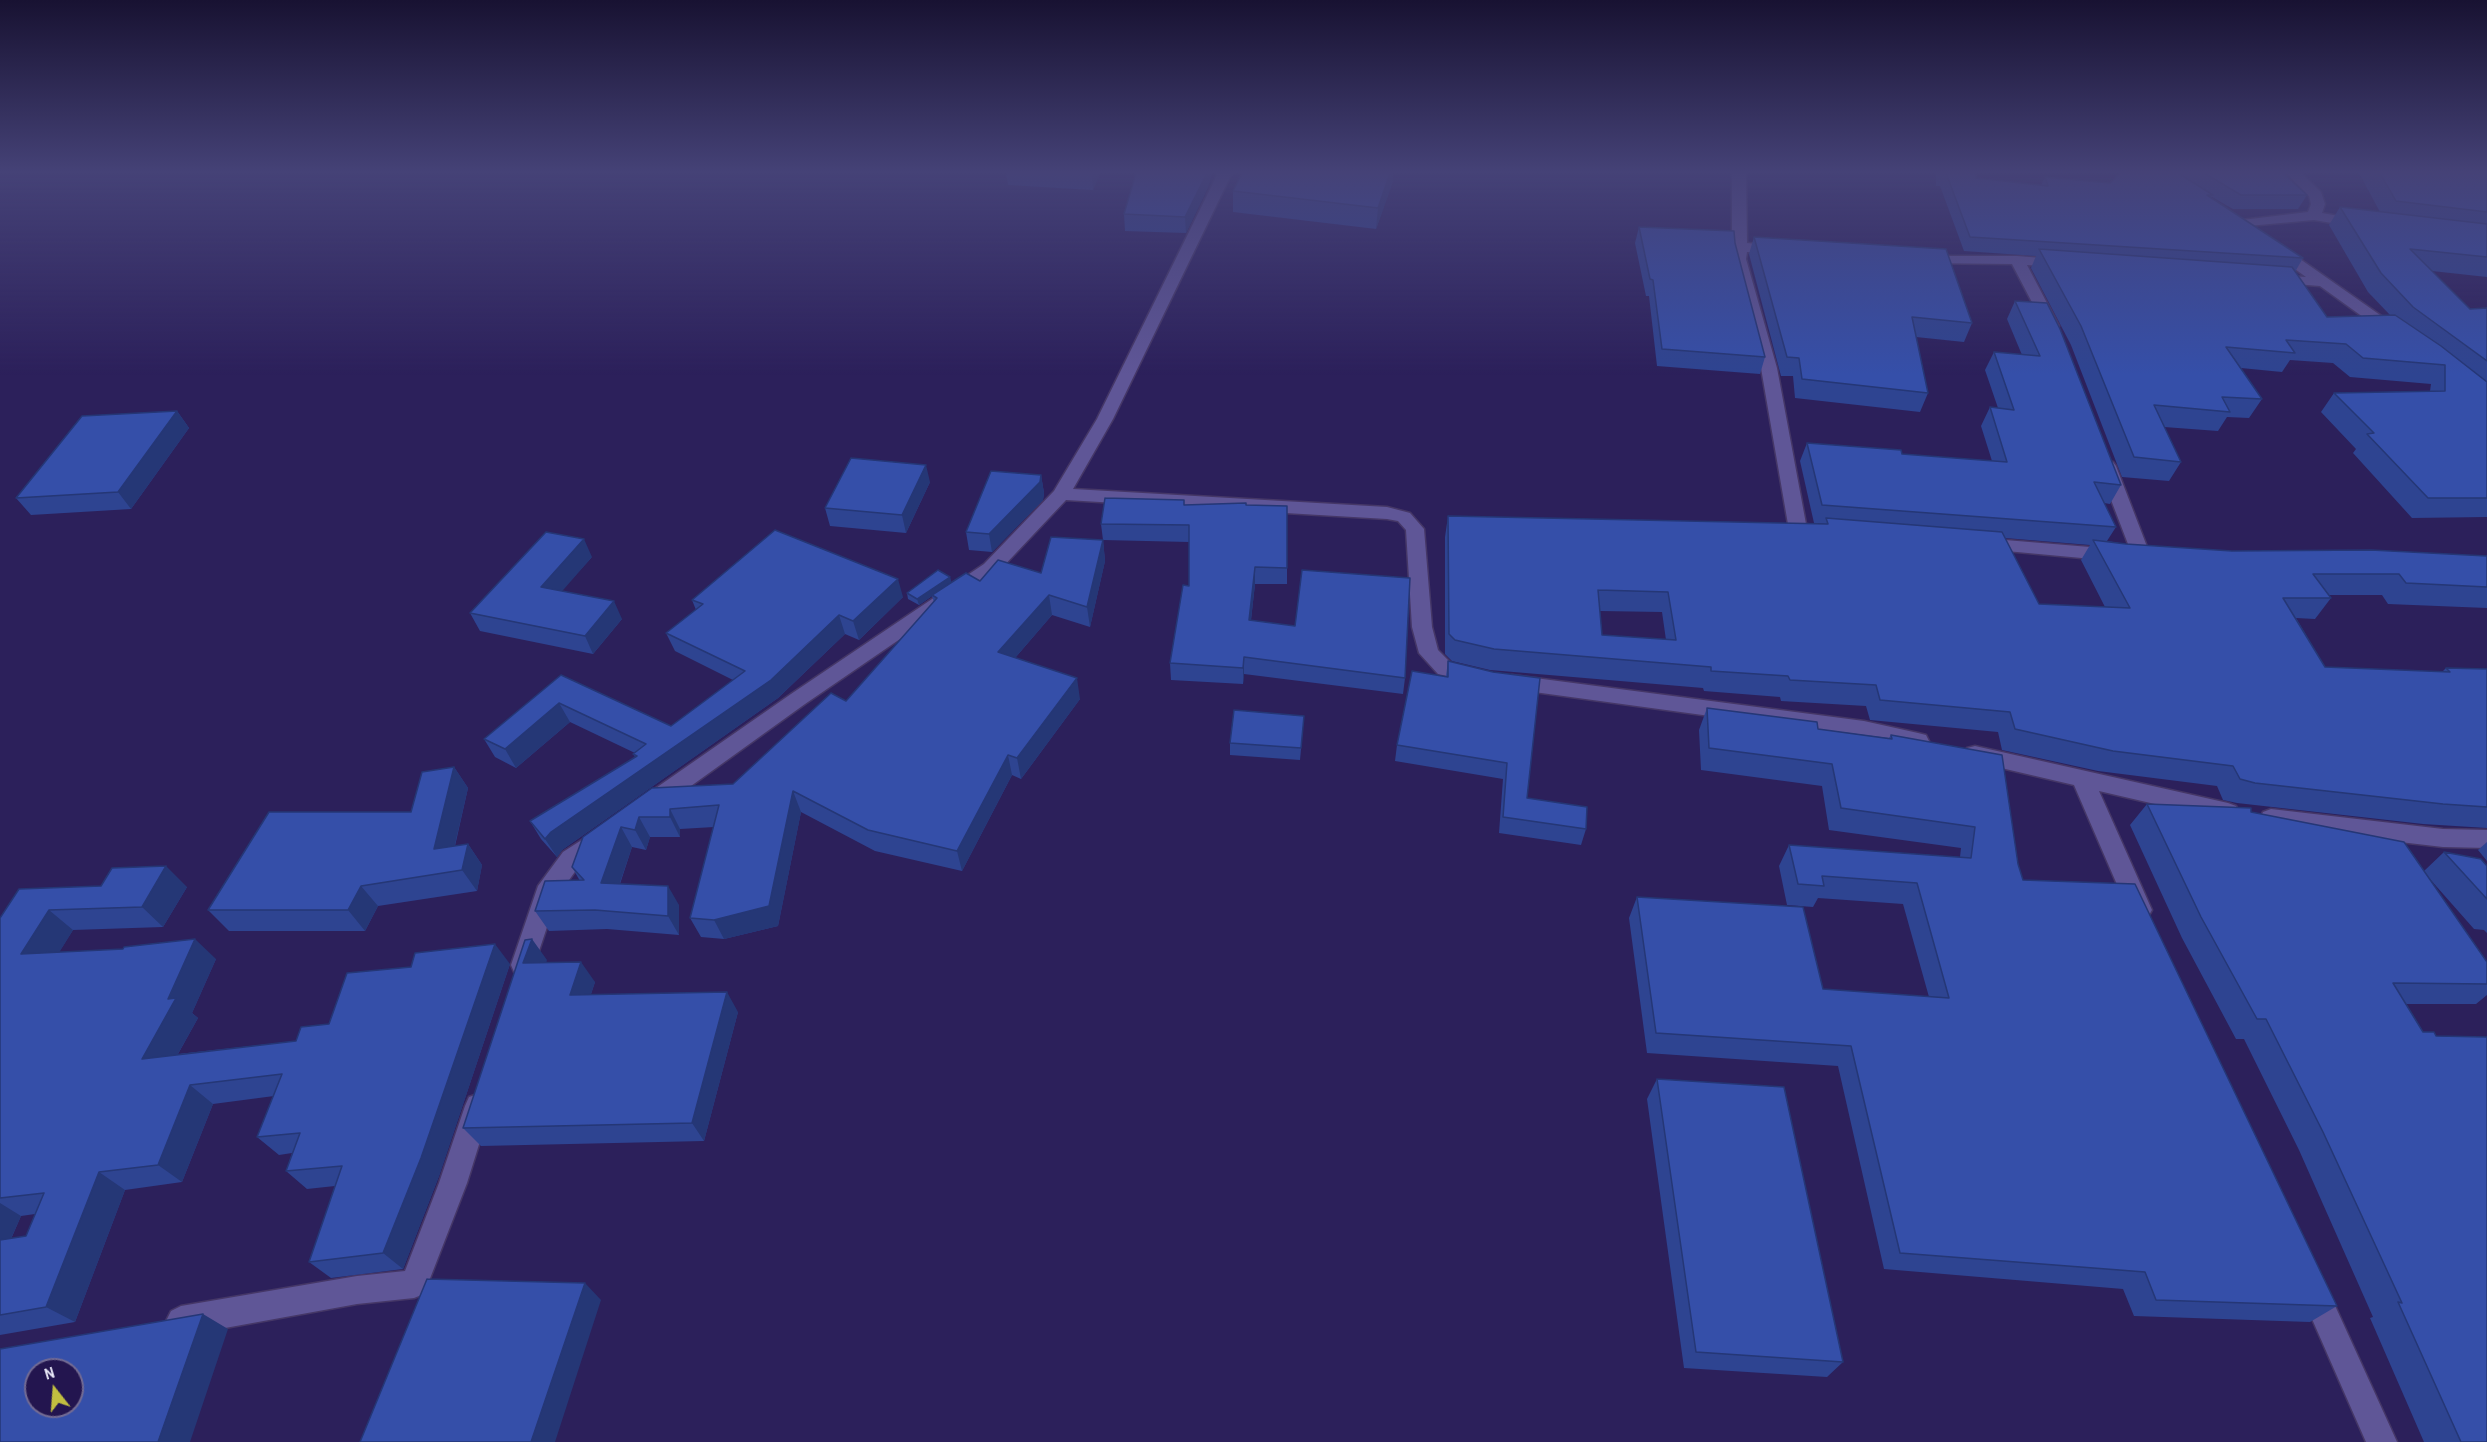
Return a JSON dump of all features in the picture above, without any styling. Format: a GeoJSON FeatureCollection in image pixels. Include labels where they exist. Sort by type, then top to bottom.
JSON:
{"type":"FeatureCollection","features":[{"type":"Feature","properties":{"kind":"street"},"geometry":{"type":"LineString","coordinates":[[514,993],[546,893],[571,859],[798,699],[991,568],[1061,494],[1105,419],[1192,240]]}},
{"type":"Feature","properties":{"kind":"street"},"geometry":{"type":"LineString","coordinates":[[1740,240],[1739,259],[1769,368],[1798,530],[1833,532]]}},
{"type":"Feature","properties":{"kind":"street"},"geometry":{"type":"LineString","coordinates":[[2264,240],[2406,340]]}},
{"type":"Feature","properties":{"kind":"street"},"geometry":{"type":"LineString","coordinates":[[1740,247],[1792,251]]}},
{"type":"Feature","properties":{"kind":"street"},"geometry":{"type":"LineString","coordinates":[[1906,259],[1961,262],[2017,260],[2075,264]]}},
{"type":"Feature","properties":{"kind":"street"},"geometry":{"type":"LineString","coordinates":[[2017,260],[2056,337]]}},
{"type":"Feature","properties":{"kind":"street"},"geometry":{"type":"LineString","coordinates":[[2263,278],[2321,282]]}},
{"type":"Feature","properties":{"kind":"street"},"geometry":{"type":"LineString","coordinates":[[2099,446],[2142,557]]}},
{"type":"Feature","properties":{"kind":"street"},"geometry":{"type":"LineString","coordinates":[[1061,494],[1387,513],[1404,517],[1415,529],[1424,635],[1429,653],[1445,669],[1490,679],[1864,729],[1933,745]]}},
{"type":"Feature","properties":{"kind":"street"},"geometry":{"type":"LineString","coordinates":[[1964,543],[2166,557]]}},
{"type":"Feature","properties":{"kind":"street"},"geometry":{"type":"LineString","coordinates":[[1956,750],[2237,814],[2443,838],[2487,839]]}},
{"type":"Feature","properties":{"kind":"street"},"geometry":{"type":"LineString","coordinates":[[2082,778],[2152,936]]}},
{"type":"Feature","properties":{"kind":"street"},"geometry":{"type":"LineString","coordinates":[[2443,838],[2458,857]]}},
{"type":"Feature","properties":{"kind":"street"},"geometry":{"type":"LineString","coordinates":[[150,1326],[357,1290],[414,1284],[453,1183],[485,1083]]}},
{"type":"Feature","properties":{"kind":"street"},"geometry":{"type":"LineString","coordinates":[[2304,1270],[2382,1442]]}},
{"type":"Feature","properties":{"kind":"building"},"geometry":{"type":"Polygon","coordinates":[[[1642,240],[1735,240],[1765,357],[1662,349],[1653,280],[1650,279],[1642,240]]]}},
{"type":"Feature","properties":{"kind":"building"},"geometry":{"type":"Polygon","coordinates":[[[1755,240],[1807,240],[1946,249],[1972,323],[1912,317],[1928,393],[1802,379],[1799,358],[1787,357],[1755,240]]]}},
{"type":"Feature","properties":{"kind":"building"},"geometry":{"type":"Polygon","coordinates":[[[2022,240],[2276,240],[2303,258],[2022,240]]]}},
{"type":"Feature","properties":{"kind":"building"},"geometry":{"type":"Polygon","coordinates":[[[2361,240],[2487,240],[2487,257],[2410,249],[2470,309],[2487,308],[2487,361],[2413,307],[2381,273],[2361,240]]]}},
{"type":"Feature","properties":{"kind":"building"},"geometry":{"type":"Polygon","coordinates":[[[2039,249],[2292,267],[2327,317],[2395,315],[2441,346],[2487,382],[2487,498],[2428,498],[2367,434],[2374,433],[2334,393],[2445,391],[2445,365],[2363,358],[2346,344],[2286,340],[2295,353],[2226,347],[2262,399],[2222,397],[2230,412],[2154,405],[2181,462],[2134,457],[2081,326],[2039,249]]]}},
{"type":"Feature","properties":{"kind":"building"},"geometry":{"type":"Polygon","coordinates":[[[2015,301],[2047,303],[2060,329],[2121,485],[2094,482],[2116,527],[1822,505],[1807,443],[1901,450],[1902,454],[2007,462],[1990,407],[2014,410],[1994,352],[2040,356],[2015,301]]]}},
{"type":"Feature","properties":{"kind":"building"},"geometry":{"type":"Polygon","coordinates":[[[177,411],[118,492],[16,498],[82,416],[177,411]]]}},
{"type":"Feature","properties":{"kind":"building"},"geometry":{"type":"Polygon","coordinates":[[[851,458],[926,465],[902,515],[825,508],[851,458]]]}},
{"type":"Feature","properties":{"kind":"building"},"geometry":{"type":"Polygon","coordinates":[[[991,471],[1041,475],[1040,482],[989,534],[966,532],[991,471]]]}},
{"type":"Feature","properties":{"kind":"building"},"geometry":{"type":"Polygon","coordinates":[[[1105,498],[1184,500],[1184,505],[1246,503],[1246,505],[1287,506],[1287,568],[1255,567],[1249,620],[1295,626],[1302,570],[1410,578],[1405,678],[1244,657],[1243,668],[1170,663],[1183,585],[1189,586],[1189,525],[1101,524],[1105,498]]]}},
{"type":"Feature","properties":{"kind":"building"},"geometry":{"type":"Polygon","coordinates":[[[1448,516],[1828,524],[1826,518],[2002,532],[2039,604],[2130,608],[2093,540],[2232,551],[2371,550],[2487,556],[2487,587],[2406,583],[2399,574],[2313,574],[2331,598],[2283,598],[2325,667],[2450,672],[2446,668],[2487,669],[2487,807],[2255,783],[2240,779],[2233,766],[2113,751],[2015,729],[2010,712],[1880,700],[1876,685],[1790,680],[1788,676],[1711,671],[1711,667],[1494,649],[1455,640],[1449,634],[1448,516]],[[1598,590],[1602,635],[1676,640],[1668,592],[1598,590]]]}},
{"type":"Feature","properties":{"kind":"building"},"geometry":{"type":"Polygon","coordinates":[[[775,530],[898,579],[853,621],[839,615],[771,680],[551,832],[545,839],[530,821],[637,756],[633,754],[646,744],[559,703],[505,749],[484,739],[561,675],[671,726],[745,671],[666,633],[703,604],[692,600],[775,530]]]}},
{"type":"Feature","properties":{"kind":"building"},"geometry":{"type":"Polygon","coordinates":[[[546,532],[584,539],[541,587],[614,601],[585,636],[470,613],[546,532]]]}},
{"type":"Feature","properties":{"kind":"building"},"geometry":{"type":"Polygon","coordinates":[[[1051,537],[1103,540],[1087,607],[1049,595],[998,652],[1077,678],[1017,758],[1008,755],[957,851],[868,830],[793,791],[769,906],[714,920],[690,918],[719,805],[670,809],[670,817],[639,817],[635,830],[621,827],[601,883],[668,886],[668,916],[595,910],[535,911],[545,881],[584,880],[572,867],[583,837],[652,788],[733,784],[831,693],[846,701],[937,598],[932,595],[966,573],[980,581],[998,560],[1041,573],[1051,537]]]}},
{"type":"Feature","properties":{"kind":"building"},"geometry":{"type":"Polygon","coordinates":[[[938,570],[950,577],[917,599],[907,593],[938,570]]]}},
{"type":"Feature","properties":{"kind":"building"},"geometry":{"type":"Polygon","coordinates":[[[1448,661],[1493,672],[1540,678],[1527,798],[1587,807],[1586,829],[1503,817],[1507,763],[1397,745],[1412,671],[1448,677],[1448,661]]]}},
{"type":"Feature","properties":{"kind":"building"},"geometry":{"type":"Polygon","coordinates":[[[1707,708],[1817,722],[1818,729],[1892,739],[1891,735],[2002,755],[2018,864],[2023,880],[2135,884],[2337,1306],[2156,1300],[2145,1272],[1900,1253],[1851,1046],[1656,1033],[1637,897],[1803,907],[1823,989],[1949,998],[1917,883],[1822,876],[1824,886],[1798,884],[1789,845],[1971,858],[1975,827],[1841,808],[1832,764],[1709,748],[1707,708]]]}},
{"type":"Feature","properties":{"kind":"building"},"geometry":{"type":"Polygon","coordinates":[[[1234,710],[1304,716],[1301,748],[1230,743],[1234,710]]]}},
{"type":"Feature","properties":{"kind":"building"},"geometry":{"type":"Polygon","coordinates":[[[454,767],[434,849],[468,844],[462,870],[361,886],[348,910],[208,910],[269,812],[411,812],[422,772],[454,767]]]}},
{"type":"Feature","properties":{"kind":"building"},"geometry":{"type":"Polygon","coordinates":[[[2147,804],[2251,808],[2251,812],[2404,842],[2487,962],[2487,984],[2393,983],[2423,1032],[2434,1032],[2436,1036],[2487,1037],[2487,1442],[2461,1442],[2398,1302],[2402,1303],[2323,1132],[2266,1019],[2257,1019],[2201,917],[2147,804]]]}},
{"type":"Feature","properties":{"kind":"building"},"geometry":{"type":"Polygon","coordinates":[[[2444,852],[2481,859],[2487,866],[2487,899],[2444,852]]]}},
{"type":"Feature","properties":{"kind":"building"},"geometry":{"type":"Polygon","coordinates":[[[166,866],[142,907],[49,910],[21,954],[123,949],[124,947],[195,939],[168,999],[176,998],[142,1059],[296,1041],[301,1027],[329,1024],[347,973],[411,967],[415,953],[495,944],[421,1158],[383,1253],[309,1262],[342,1166],[286,1171],[300,1133],[257,1137],[282,1074],[190,1085],[158,1165],[99,1172],[46,1307],[0,1315],[0,1240],[26,1236],[44,1193],[0,1198],[0,918],[19,889],[101,886],[112,868],[166,866]]]}},
{"type":"Feature","properties":{"kind":"building"},"geometry":{"type":"Polygon","coordinates":[[[532,939],[523,963],[581,962],[570,995],[727,992],[692,1123],[463,1128],[525,940],[532,939]]]}},
{"type":"Feature","properties":{"kind":"building"},"geometry":{"type":"Polygon","coordinates":[[[1657,1079],[1784,1087],[1843,1362],[1696,1352],[1657,1079]]]}},
{"type":"Feature","properties":{"kind":"building"},"geometry":{"type":"Polygon","coordinates":[[[427,1279],[585,1283],[531,1442],[360,1442],[427,1279]]]}},
{"type":"Feature","properties":{"kind":"building"},"geometry":{"type":"Polygon","coordinates":[[[203,1314],[158,1442],[0,1442],[0,1349],[203,1314]]]}}]}
